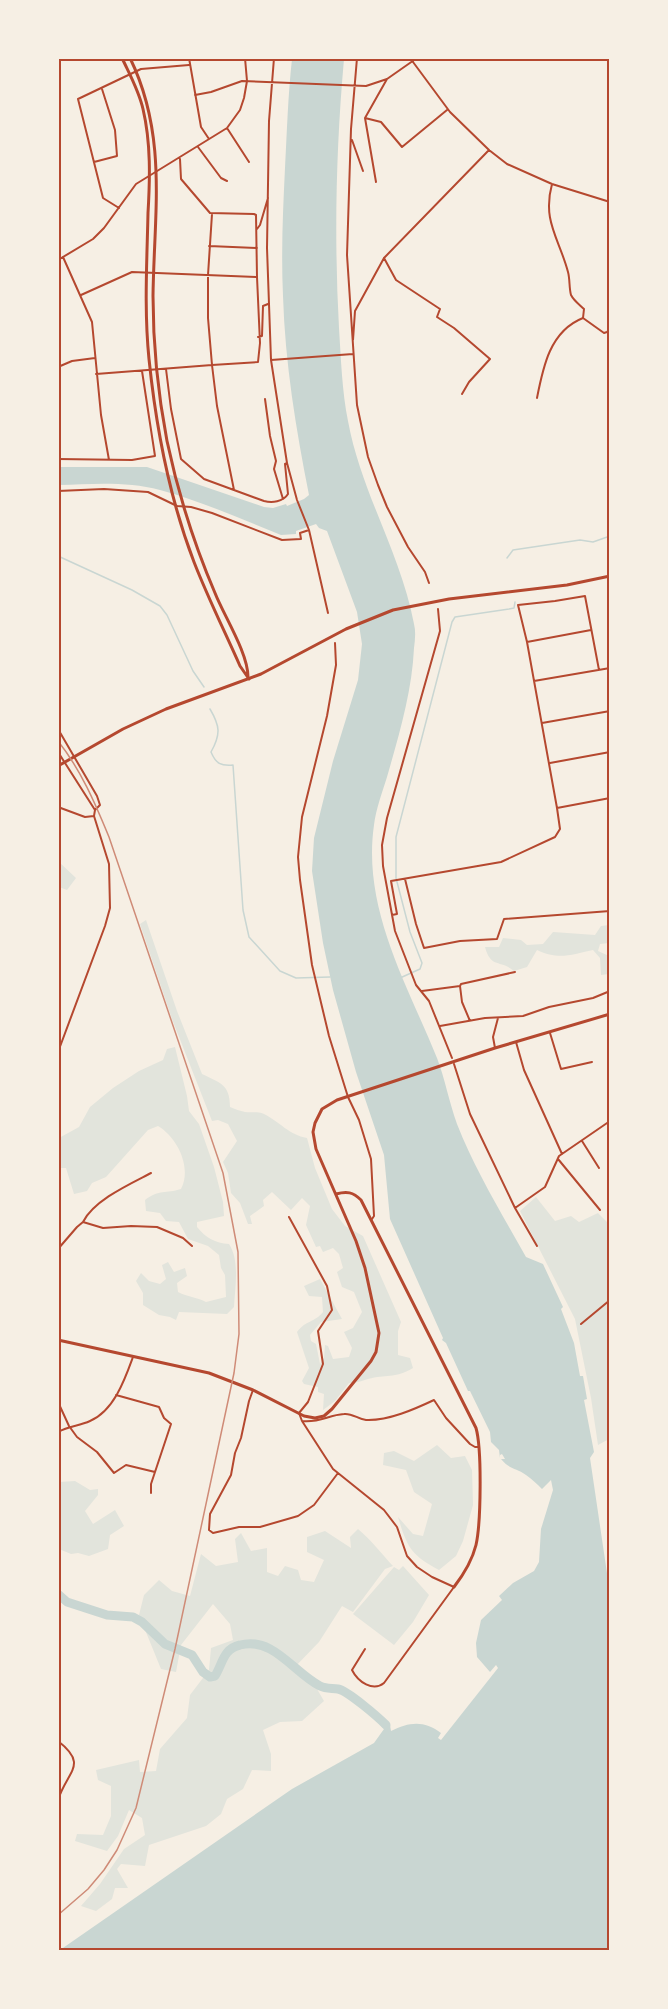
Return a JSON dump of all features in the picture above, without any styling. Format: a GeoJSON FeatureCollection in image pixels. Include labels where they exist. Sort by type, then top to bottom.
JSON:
{"type":"FeatureCollection","features":[{"type":"Feature","properties":{"kind":"street"},"geometry":{"type":"LineString","coordinates":[[122,58],[143,110],[148,144],[146,318],[156,417],[166,467],[176,505],[202,582],[240,666],[249,679]]}},
{"type":"Feature","properties":{"kind":"street"},"geometry":{"type":"LineString","coordinates":[[130,58],[149,107],[154,133],[156,172],[154,331],[167,438],[183,505],[206,572],[247,663],[249,679]]}},
{"type":"Feature","properties":{"kind":"street"},"geometry":{"type":"LineString","coordinates":[[189,58],[201,127],[209,139]]}},
{"type":"Feature","properties":{"kind":"street"},"geometry":{"type":"LineString","coordinates":[[58,260],[93,239],[130,192],[149,176],[227,128],[240,110],[247,81],[245,58]]}},
{"type":"Feature","properties":{"kind":"street"},"geometry":{"type":"LineString","coordinates":[[274,58],[269,121],[270,360],[287,463],[297,500],[309,530],[328,613]]}},
{"type":"Feature","properties":{"kind":"street"},"geometry":{"type":"LineString","coordinates":[[357,58],[353,86],[346,255],[351,354],[357,405],[368,457],[387,507],[408,547],[425,572],[429,583]]}},
{"type":"Feature","properties":{"kind":"street"},"geometry":{"type":"LineString","coordinates":[[195,95],[247,81],[366,86],[387,79],[417,58]]}},
{"type":"Feature","properties":{"kind":"street"},"geometry":{"type":"LineString","coordinates":[[413,62],[448,109],[489,150],[507,164],[552,184],[609,202]]}},
{"type":"Feature","properties":{"kind":"street"},"geometry":{"type":"LineString","coordinates":[[119,208],[103,198],[78,99],[141,69],[189,65]]}},
{"type":"Feature","properties":{"kind":"street"},"geometry":{"type":"LineString","coordinates":[[376,182],[365,118],[387,79]]}},
{"type":"Feature","properties":{"kind":"street"},"geometry":{"type":"LineString","coordinates":[[94,162],[117,156],[115,130],[101,88]]}},
{"type":"Feature","properties":{"kind":"street"},"geometry":{"type":"LineString","coordinates":[[365,118],[381,122],[402,147],[448,109]]}},
{"type":"Feature","properties":{"kind":"street"},"geometry":{"type":"LineString","coordinates":[[227,128],[249,162]]}},
{"type":"Feature","properties":{"kind":"street"},"geometry":{"type":"LineString","coordinates":[[351,138],[363,171]]}},
{"type":"Feature","properties":{"kind":"street"},"geometry":{"type":"LineString","coordinates":[[198,147],[221,178],[227,181]]}},
{"type":"Feature","properties":{"kind":"street"},"geometry":{"type":"LineString","coordinates":[[352,341],[355,311],[384,258],[489,150]]}},
{"type":"Feature","properties":{"kind":"street"},"geometry":{"type":"LineString","coordinates":[[180,159],[181,179],[212,214],[208,318],[217,406],[234,490]]}},
{"type":"Feature","properties":{"kind":"street"},"geometry":{"type":"LineString","coordinates":[[552,184],[548,207],[551,228],[569,274],[571,294],[584,309],[584,318]]}},
{"type":"Feature","properties":{"kind":"street"},"geometry":{"type":"LineString","coordinates":[[257,229],[269,196]]}},
{"type":"Feature","properties":{"kind":"street"},"geometry":{"type":"LineString","coordinates":[[96,374],[258,362],[256,216],[254,214],[212,214]]}},
{"type":"Feature","properties":{"kind":"street"},"geometry":{"type":"LineString","coordinates":[[210,246],[257,248]]}},
{"type":"Feature","properties":{"kind":"street"},"geometry":{"type":"LineString","coordinates":[[63,257],[92,322],[101,415],[109,460]]}},
{"type":"Feature","properties":{"kind":"street"},"geometry":{"type":"LineString","coordinates":[[384,258],[396,280],[440,309],[437,317],[454,328],[490,359],[469,382],[462,394]]}},
{"type":"Feature","properties":{"kind":"street"},"geometry":{"type":"LineString","coordinates":[[81,295],[132,272],[257,277]]}},
{"type":"Feature","properties":{"kind":"street"},"geometry":{"type":"LineString","coordinates":[[258,337],[262,336],[263,306],[268,304]]}},
{"type":"Feature","properties":{"kind":"street"},"geometry":{"type":"LineString","coordinates":[[584,318],[604,333],[609,328]]}},
{"type":"Feature","properties":{"kind":"street"},"geometry":{"type":"LineString","coordinates":[[537,398],[543,367],[553,344],[568,328],[584,318]]}},
{"type":"Feature","properties":{"kind":"street"},"geometry":{"type":"LineString","coordinates":[[270,360],[351,354]]}},
{"type":"Feature","properties":{"kind":"street"},"geometry":{"type":"LineString","coordinates":[[58,367],[72,361],[94,358]]}},
{"type":"Feature","properties":{"kind":"street"},"geometry":{"type":"LineString","coordinates":[[166,369],[181,459],[204,479],[269,502],[283,499],[288,494],[285,464],[287,463]]}},
{"type":"Feature","properties":{"kind":"street"},"geometry":{"type":"LineString","coordinates":[[58,459],[132,460],[155,456],[142,371]]}},
{"type":"Feature","properties":{"kind":"street"},"geometry":{"type":"LineString","coordinates":[[265,399],[276,460],[274,469],[283,499]]}},
{"type":"Feature","properties":{"kind":"street"},"geometry":{"type":"LineString","coordinates":[[58,491],[104,489],[148,492],[176,505],[212,513],[282,540],[301,539],[300,533],[309,530]]}},
{"type":"Feature","properties":{"kind":"street"},"geometry":{"type":"LineString","coordinates":[[60,765],[123,729],[166,709],[249,679],[346,629],[393,610],[420,604],[567,585],[609,576]]}},
{"type":"Feature","properties":{"kind":"street"},"geometry":{"type":"LineString","coordinates":[[392,915],[397,914],[392,881],[501,862],[555,837],[560,829],[527,642],[518,604],[585,596],[599,670]]}},
{"type":"Feature","properties":{"kind":"street"},"geometry":{"type":"LineString","coordinates":[[438,609],[440,631],[398,776],[382,845],[383,866],[395,931],[416,985],[423,992],[452,1059]]}},
{"type":"Feature","properties":{"kind":"street"},"geometry":{"type":"LineString","coordinates":[[527,642],[591,630]]}},
{"type":"Feature","properties":{"kind":"street"},"geometry":{"type":"LineString","coordinates":[[335,643],[336,665],[327,716],[302,817],[298,857],[312,964],[329,1036],[371,1159],[374,1216],[372,1219]]}},
{"type":"Feature","properties":{"kind":"street"},"geometry":{"type":"LineString","coordinates":[[534,681],[609,668]]}},
{"type":"Feature","properties":{"kind":"street"},"geometry":{"type":"LineString","coordinates":[[542,723],[609,711]]}},
{"type":"Feature","properties":{"kind":"street"},"geometry":{"type":"LineString","coordinates":[[58,729],[100,805],[95,810],[94,816],[109,864],[110,908],[98,947],[58,1052]]}},
{"type":"Feature","properties":{"kind":"street"},"geometry":{"type":"LineString","coordinates":[[58,752],[95,810]]}},
{"type":"Feature","properties":{"kind":"street"},"geometry":{"type":"LineString","coordinates":[[549,763],[609,752]]}},
{"type":"Feature","properties":{"kind":"street"},"geometry":{"type":"LineString","coordinates":[[557,808],[609,798]]}},
{"type":"Feature","properties":{"kind":"street"},"geometry":{"type":"LineString","coordinates":[[58,807],[85,817],[94,816]]}},
{"type":"Feature","properties":{"kind":"street"},"geometry":{"type":"LineString","coordinates":[[405,879],[424,948],[460,941],[497,939],[504,919],[609,911]]}},
{"type":"Feature","properties":{"kind":"street"},"geometry":{"type":"LineString","coordinates":[[423,992],[460,986],[515,972]]}},
{"type":"Feature","properties":{"kind":"street"},"geometry":{"type":"LineString","coordinates":[[460,986],[462,1002],[470,1021]]}},
{"type":"Feature","properties":{"kind":"street"},"geometry":{"type":"LineString","coordinates":[[439,1026],[523,1016],[549,1007],[592,998],[609,991]]}},
{"type":"Feature","properties":{"kind":"street"},"geometry":{"type":"LineString","coordinates":[[58,1340],[209,1373],[253,1390],[304,1416],[315,1418],[324,1416],[371,1361],[379,1344],[379,1333],[365,1268],[356,1241],[316,1149],[313,1132],[322,1109],[337,1100],[495,1048],[609,1014]]}},
{"type":"Feature","properties":{"kind":"street"},"geometry":{"type":"LineString","coordinates":[[495,1048],[493,1037],[498,1018]]}},
{"type":"Feature","properties":{"kind":"street"},"geometry":{"type":"LineString","coordinates":[[550,1033],[561,1069],[592,1062]]}},
{"type":"Feature","properties":{"kind":"street"},"geometry":{"type":"LineString","coordinates":[[516,1042],[524,1070],[562,1154]]}},
{"type":"Feature","properties":{"kind":"street"},"geometry":{"type":"LineString","coordinates":[[454,1064],[470,1114],[515,1208],[537,1246]]}},
{"type":"Feature","properties":{"kind":"street"},"geometry":{"type":"LineString","coordinates":[[609,1096],[609,1101]]}},
{"type":"Feature","properties":{"kind":"street"},"geometry":{"type":"LineString","coordinates":[[515,1208],[545,1187],[562,1154],[609,1121]]}},
{"type":"Feature","properties":{"kind":"street"},"geometry":{"type":"LineString","coordinates":[[582,1141],[599,1168]]}},
{"type":"Feature","properties":{"kind":"street"},"geometry":{"type":"LineString","coordinates":[[558,1158],[600,1210]]}},
{"type":"Feature","properties":{"kind":"street"},"geometry":{"type":"LineString","coordinates":[[58,1249],[86,1216],[106,1199],[124,1186],[151,1173]]}},
{"type":"Feature","properties":{"kind":"street"},"geometry":{"type":"LineString","coordinates":[[336,1194],[346,1192],[355,1194],[372,1219],[476,1428],[479,1447],[478,1532],[476,1546],[466,1571],[379,1688],[370,1687],[355,1676],[352,1670],[365,1649]]}},
{"type":"Feature","properties":{"kind":"street"},"geometry":{"type":"LineString","coordinates":[[289,1217],[327,1286],[332,1311],[318,1331],[323,1364],[320,1374],[308,1402],[300,1413]]}},
{"type":"Feature","properties":{"kind":"street"},"geometry":{"type":"LineString","coordinates":[[83,1222],[103,1228],[157,1227],[183,1238],[192,1246]]}},
{"type":"Feature","properties":{"kind":"street"},"geometry":{"type":"LineString","coordinates":[[581,1324],[609,1300]]}},
{"type":"Feature","properties":{"kind":"street"},"geometry":{"type":"LineString","coordinates":[[58,1432],[69,1426],[90,1421],[105,1411],[116,1395],[133,1357]]}},
{"type":"Feature","properties":{"kind":"street"},"geometry":{"type":"LineString","coordinates":[[253,1390],[241,1438],[233,1458],[231,1475],[210,1514],[209,1530],[213,1533],[239,1527],[260,1527],[298,1516],[314,1506],[338,1473]]}},
{"type":"Feature","properties":{"kind":"street"},"geometry":{"type":"LineString","coordinates":[[116,1395],[159,1407],[164,1418],[171,1424],[155,1472],[151,1493]]}},
{"type":"Feature","properties":{"kind":"street"},"geometry":{"type":"LineString","coordinates":[[303,1421],[319,1422],[333,1416],[348,1414],[369,1420],[415,1409],[434,1400],[446,1418],[470,1444],[479,1447]]}},
{"type":"Feature","properties":{"kind":"street"},"geometry":{"type":"LineString","coordinates":[[58,1402],[77,1437],[97,1452],[114,1473],[126,1465],[155,1472]]}},
{"type":"Feature","properties":{"kind":"street"},"geometry":{"type":"LineString","coordinates":[[300,1413],[333,1469],[384,1510],[397,1527],[407,1556],[417,1567],[432,1577],[454,1587]]}},
{"type":"Feature","properties":{"kind":"street"},"geometry":{"type":"LineString","coordinates":[[58,1741],[70,1751],[75,1760],[74,1768],[58,1800]]}},
{"type":"Feature","properties":{"kind":"shaded area"},"geometry":{"type":"Polygon","coordinates":[[[292,59],[344,59],[339,126],[336,227],[337,294],[344,398],[354,447],[400,573],[415,630],[408,697],[374,825],[372,856],[381,916],[401,974],[437,1058],[457,1124],[472,1158],[526,1257],[543,1264],[563,1307],[561,1309],[574,1343],[587,1399],[584,1400],[594,1452],[590,1458],[608,1580],[610,1581],[607,1641],[610,1644],[609,1950],[60,1950],[292,1789],[374,1743],[384,1729],[375,1719],[378,1715],[390,1725],[391,1731],[410,1724],[422,1724],[441,1733],[438,1738],[441,1740],[498,1668],[496,1665],[490,1672],[477,1657],[476,1643],[481,1620],[502,1600],[499,1596],[513,1583],[534,1571],[539,1562],[541,1529],[553,1490],[551,1480],[542,1489],[505,1463],[501,1459],[505,1459],[502,1454],[500,1458],[499,1450],[491,1442],[490,1432],[470,1391],[446,1343],[442,1340],[390,1219],[384,1155],[356,1072],[333,990],[312,871],[314,838],[333,761],[358,680],[362,644],[357,612],[327,531],[316,524],[296,531],[296,534],[281,535],[206,505],[148,487],[110,484],[59,485],[58,467],[147,467],[264,507],[273,508],[286,504],[287,506],[309,495],[292,396],[283,296],[282,248],[292,59]]]}},
{"type":"Feature","properties":{"kind":"shaded area"},"geometry":{"type":"Polygon","coordinates":[[[58,861],[76,878],[67,890],[59,887],[58,861]]]}},
{"type":"Feature","properties":{"kind":"shaded area"},"geometry":{"type":"Polygon","coordinates":[[[146,920],[177,1011],[202,1074],[223,1085],[230,1099],[230,1107],[245,1112],[264,1114],[290,1131],[307,1138],[315,1168],[332,1209],[345,1226],[363,1236],[401,1322],[398,1331],[398,1355],[410,1358],[413,1368],[395,1375],[349,1383],[335,1401],[323,1410],[324,1394],[318,1392],[318,1387],[304,1384],[302,1381],[309,1368],[297,1332],[323,1312],[322,1297],[309,1296],[304,1286],[320,1279],[342,1319],[321,1322],[310,1335],[311,1341],[316,1344],[320,1364],[324,1358],[325,1345],[328,1346],[333,1359],[349,1357],[352,1348],[344,1332],[353,1328],[362,1312],[354,1292],[342,1287],[337,1272],[343,1268],[339,1254],[333,1248],[323,1252],[320,1246],[316,1247],[306,1225],[310,1206],[302,1198],[291,1210],[272,1192],[263,1200],[264,1206],[250,1216],[252,1224],[248,1224],[240,1203],[231,1193],[228,1173],[223,1162],[237,1141],[228,1124],[218,1120],[212,1121],[172,1019],[140,924],[146,920]]]}},
{"type":"Feature","properties":{"kind":"shaded area"},"geometry":{"type":"Polygon","coordinates":[[[609,925],[609,943],[600,944],[598,951],[609,956],[609,974],[601,975],[600,958],[593,950],[558,956],[537,950],[527,967],[514,971],[493,961],[485,947],[499,947],[503,938],[521,940],[527,945],[543,944],[553,932],[595,935],[601,926],[609,925]]]}},
{"type":"Feature","properties":{"kind":"shaded area"},"geometry":{"type":"Polygon","coordinates":[[[175,1047],[189,1111],[199,1124],[223,1202],[224,1216],[197,1222],[197,1227],[211,1239],[229,1244],[235,1258],[236,1274],[234,1307],[227,1314],[179,1312],[176,1320],[159,1315],[143,1305],[143,1293],[136,1281],[141,1273],[149,1281],[160,1284],[166,1279],[162,1265],[168,1262],[174,1272],[185,1268],[187,1276],[177,1283],[178,1292],[206,1302],[226,1297],[225,1275],[221,1268],[219,1255],[208,1246],[188,1239],[179,1222],[166,1221],[160,1213],[146,1211],[145,1200],[159,1193],[181,1189],[184,1181],[184,1163],[172,1138],[158,1126],[148,1130],[106,1177],[92,1183],[87,1191],[74,1194],[66,1168],[58,1168],[59,1138],[79,1127],[90,1107],[113,1088],[139,1071],[163,1060],[167,1049],[175,1047]]]}},
{"type":"Feature","properties":{"kind":"shaded area"},"geometry":{"type":"Polygon","coordinates":[[[536,1197],[555,1221],[571,1216],[579,1222],[598,1213],[609,1224],[609,1439],[598,1445],[575,1319],[520,1211],[536,1197]]]}},
{"type":"Feature","properties":{"kind":"shaded area"},"geometry":{"type":"Polygon","coordinates":[[[437,1445],[451,1458],[465,1456],[472,1470],[473,1505],[463,1541],[456,1556],[439,1570],[422,1560],[411,1549],[398,1517],[413,1534],[423,1536],[432,1504],[414,1492],[406,1470],[383,1465],[384,1453],[394,1451],[414,1461],[437,1445]]]}},
{"type":"Feature","properties":{"kind":"shaded area"},"geometry":{"type":"Polygon","coordinates":[[[75,1481],[90,1490],[98,1489],[98,1495],[85,1511],[93,1524],[115,1510],[124,1526],[110,1535],[108,1549],[89,1556],[71,1554],[59,1549],[59,1482],[75,1481]]]}},
{"type":"Feature","properties":{"kind":"shaded area"},"geometry":{"type":"Polygon","coordinates":[[[358,1529],[393,1566],[385,1569],[353,1612],[342,1606],[319,1642],[293,1669],[317,1689],[324,1701],[302,1721],[280,1722],[263,1730],[271,1754],[271,1771],[252,1770],[243,1789],[227,1799],[221,1814],[206,1826],[149,1845],[145,1866],[121,1864],[117,1869],[128,1888],[115,1888],[112,1899],[96,1911],[81,1906],[100,1884],[124,1849],[145,1835],[142,1818],[129,1810],[118,1836],[107,1851],[75,1841],[77,1834],[103,1835],[111,1816],[111,1786],[98,1780],[96,1770],[139,1760],[140,1772],[156,1771],[160,1749],[187,1718],[190,1695],[209,1670],[211,1648],[233,1640],[230,1624],[213,1604],[181,1645],[176,1672],[161,1669],[139,1615],[144,1595],[159,1580],[172,1591],[190,1596],[201,1554],[216,1566],[238,1562],[235,1539],[241,1533],[251,1551],[267,1548],[267,1572],[278,1576],[285,1566],[298,1570],[301,1580],[314,1582],[324,1560],[307,1552],[307,1537],[325,1531],[351,1548],[350,1537],[358,1529]]]}},
{"type":"Feature","properties":{"kind":"shaded area"},"geometry":{"type":"Polygon","coordinates":[[[403,1566],[429,1595],[413,1622],[394,1645],[353,1614],[394,1567],[399,1570],[403,1566]]]}},
{"type":"Feature","properties":{"kind":"waterway"},"geometry":{"type":"LineString","coordinates":[[507,558],[513,550],[580,540],[593,542],[610,536]]}},
{"type":"Feature","properties":{"kind":"waterway"},"geometry":{"type":"LineString","coordinates":[[58,556],[132,590],[160,606],[167,615],[193,671],[204,687]]}},
{"type":"Feature","properties":{"kind":"waterway"},"geometry":{"type":"LineString","coordinates":[[400,978],[420,969],[422,963],[410,932],[396,878],[396,837],[452,622],[455,617],[514,608],[515,602]]}},
{"type":"Feature","properties":{"kind":"waterway"},"geometry":{"type":"LineString","coordinates":[[210,709],[218,730],[211,752],[219,763],[233,765],[243,910],[249,937],[280,971],[296,978],[330,977]]}},
{"type":"Feature","properties":{"kind":"waterway"},"geometry":{"type":"LineString","coordinates":[[58,1594],[67,1602],[107,1615],[133,1617],[142,1622],[165,1644],[192,1655],[203,1672],[210,1677],[215,1676],[224,1657],[234,1647],[252,1644],[263,1646],[283,1657],[320,1686],[338,1689],[349,1694],[386,1725]]}},
{"type":"Feature","properties":{"kind":"railway"},"geometry":{"type":"LineString","coordinates":[[58,741],[81,775],[109,837],[223,1173],[238,1252],[239,1334],[234,1373],[175,1649],[136,1808],[117,1850],[104,1870],[88,1889],[58,1915]]}}]}
